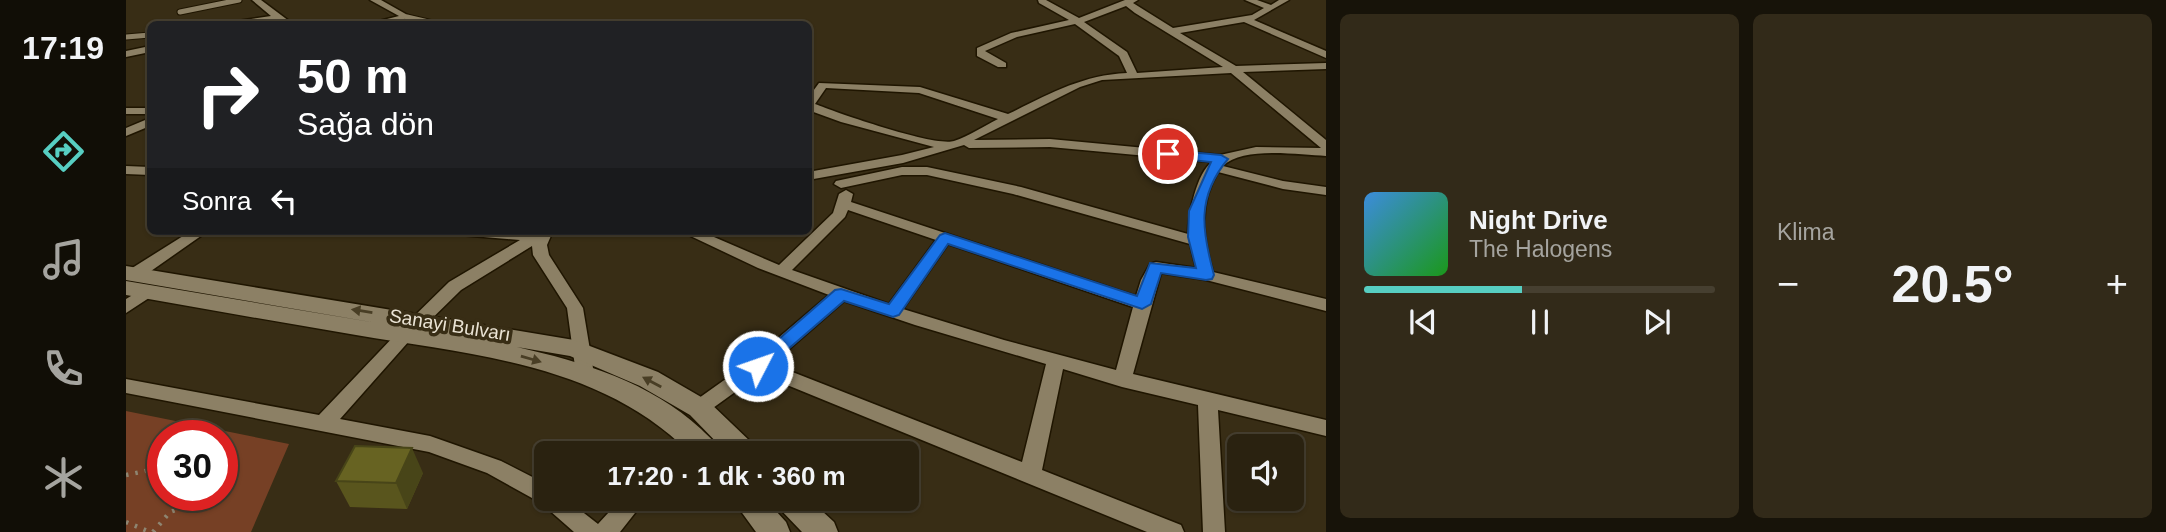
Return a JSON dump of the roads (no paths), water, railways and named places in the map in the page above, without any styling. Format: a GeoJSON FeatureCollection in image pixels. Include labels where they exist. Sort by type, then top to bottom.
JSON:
{"type":"FeatureCollection","features":[{"type":"Feature","properties":{"kind":"main road","name":"Sanayi Bulvarı"},"geometry":{"type":"LineString","coordinates":[[133,282],[413,328],[514,354],[583,363],[649,379],[699,408],[732,441]]}},
{"type":"Feature","properties":{"kind":"main road","name":"Sanayi Bulvarı"},"geometry":{"type":"LineString","coordinates":[[583,363],[682,426],[693,441]]}},
{"type":"Feature","properties":{"kind":"main road"},"geometry":{"type":"LineString","coordinates":[[757,511],[775,532]]}},
{"type":"Feature","properties":{"kind":"main road"},"geometry":{"type":"LineString","coordinates":[[801,511],[823,532]]}},
{"type":"Feature","properties":{"kind":"street"},"geometry":{"type":"LineString","coordinates":[[256,0],[284,21]]}},
{"type":"Feature","properties":{"kind":"street"},"geometry":{"type":"LineString","coordinates":[[374,0],[407,17]]}},
{"type":"Feature","properties":{"kind":"street"},"geometry":{"type":"LineString","coordinates":[[1044,0],[1042,1],[1076,20],[1123,54],[1133,75]]}},
{"type":"Feature","properties":{"kind":"street"},"geometry":{"type":"LineString","coordinates":[[1249,0],[1272,8]]}},
{"type":"Feature","properties":{"kind":"street"},"geometry":{"type":"LineString","coordinates":[[1174,31],[1245,19],[1285,0]]}},
{"type":"Feature","properties":{"kind":"street"},"geometry":{"type":"LineString","coordinates":[[1002,65],[981,54],[981,50],[1036,28],[1094,17],[1130,1],[1233,69],[1326,146]]}},
{"type":"Feature","properties":{"kind":"street"},"geometry":{"type":"LineString","coordinates":[[390,21],[407,17]]}},
{"type":"Feature","properties":{"kind":"street"},"geometry":{"type":"LineString","coordinates":[[258,21],[279,18]]}},
{"type":"Feature","properties":{"kind":"street"},"geometry":{"type":"LineString","coordinates":[[1245,19],[1325,64]]}},
{"type":"Feature","properties":{"kind":"street"},"geometry":{"type":"LineString","coordinates":[[126,57],[147,50]]}},
{"type":"Feature","properties":{"kind":"street"},"geometry":{"type":"LineString","coordinates":[[126,57],[147,60]]}},
{"type":"Feature","properties":{"kind":"street"},"geometry":{"type":"LineString","coordinates":[[812,108],[909,138],[953,146],[1076,85],[1101,77],[1325,64]]}},
{"type":"Feature","properties":{"kind":"street"},"geometry":{"type":"LineString","coordinates":[[812,102],[823,85],[920,90],[1010,119]]}},
{"type":"Feature","properties":{"kind":"street"},"geometry":{"type":"LineString","coordinates":[[126,111],[147,111]]}},
{"type":"Feature","properties":{"kind":"street"},"geometry":{"type":"LineString","coordinates":[[126,132],[147,123]]}},
{"type":"Feature","properties":{"kind":"street"},"geometry":{"type":"LineString","coordinates":[[816,175],[903,159],[953,146],[990,142],[1050,143],[1217,163],[1283,185],[1326,191]]}},
{"type":"Feature","properties":{"kind":"street"},"geometry":{"type":"LineString","coordinates":[[1206,275],[1197,241],[1196,211],[1217,163],[1232,154],[1270,150],[1326,152]]}},
{"type":"Feature","properties":{"kind":"street"},"geometry":{"type":"LineString","coordinates":[[126,170],[147,171]]}},
{"type":"Feature","properties":{"kind":"street"},"geometry":{"type":"LineString","coordinates":[[841,184],[902,171],[927,171],[1016,190],[1197,241]]}},
{"type":"Feature","properties":{"kind":"street"},"geometry":{"type":"LineString","coordinates":[[782,271],[840,214],[847,190],[841,184],[816,175]]}},
{"type":"Feature","properties":{"kind":"street"},"geometry":{"type":"LineString","coordinates":[[843,204],[1142,304]]}},
{"type":"Feature","properties":{"kind":"street"},"geometry":{"type":"LineString","coordinates":[[126,307],[133,282],[196,235]]}},
{"type":"Feature","properties":{"kind":"street"},"geometry":{"type":"LineString","coordinates":[[323,424],[455,286],[539,235]]}},
{"type":"Feature","properties":{"kind":"street"},"geometry":{"type":"LineString","coordinates":[[544,235],[539,245],[541,255],[575,308],[583,363]]}},
{"type":"Feature","properties":{"kind":"street"},"geometry":{"type":"LineString","coordinates":[[696,235],[841,294],[893,311],[1122,380],[1326,428]]}},
{"type":"Feature","properties":{"kind":"street"},"geometry":{"type":"LineString","coordinates":[[893,311],[945,238]]}},
{"type":"Feature","properties":{"kind":"street"},"geometry":{"type":"LineString","coordinates":[[1122,380],[1142,304],[1156,267],[1206,275],[1326,305]]}},
{"type":"Feature","properties":{"kind":"street"},"geometry":{"type":"LineString","coordinates":[[699,408],[758,366],[841,294]]}},
{"type":"Feature","properties":{"kind":"street"},"geometry":{"type":"LineString","coordinates":[[1030,475],[1056,360]]}},
{"type":"Feature","properties":{"kind":"street"},"geometry":{"type":"LineString","coordinates":[[758,366],[1173,532]]}},
{"type":"Feature","properties":{"kind":"street"},"geometry":{"type":"LineString","coordinates":[[126,386],[430,444],[494,467],[534,489]]}},
{"type":"Feature","properties":{"kind":"street"},"geometry":{"type":"LineString","coordinates":[[1208,400],[1214,532]]}},
{"type":"Feature","properties":{"kind":"street"},"geometry":{"type":"LineString","coordinates":[[565,511],[591,532]]}},
{"type":"Feature","properties":{"kind":"street"},"geometry":{"type":"LineString","coordinates":[[606,532],[624,511]]}},
{"type":"Feature","properties":{"kind":"lane"},"geometry":{"type":"LineString","coordinates":[[180,12],[239,0]]}},
{"type":"Feature","properties":{"kind":"lane"},"geometry":{"type":"LineString","coordinates":[[407,17],[424,21]]}},
{"type":"Feature","properties":{"kind":"lane"},"geometry":{"type":"LineString","coordinates":[[126,37],[147,35]]}}]}
